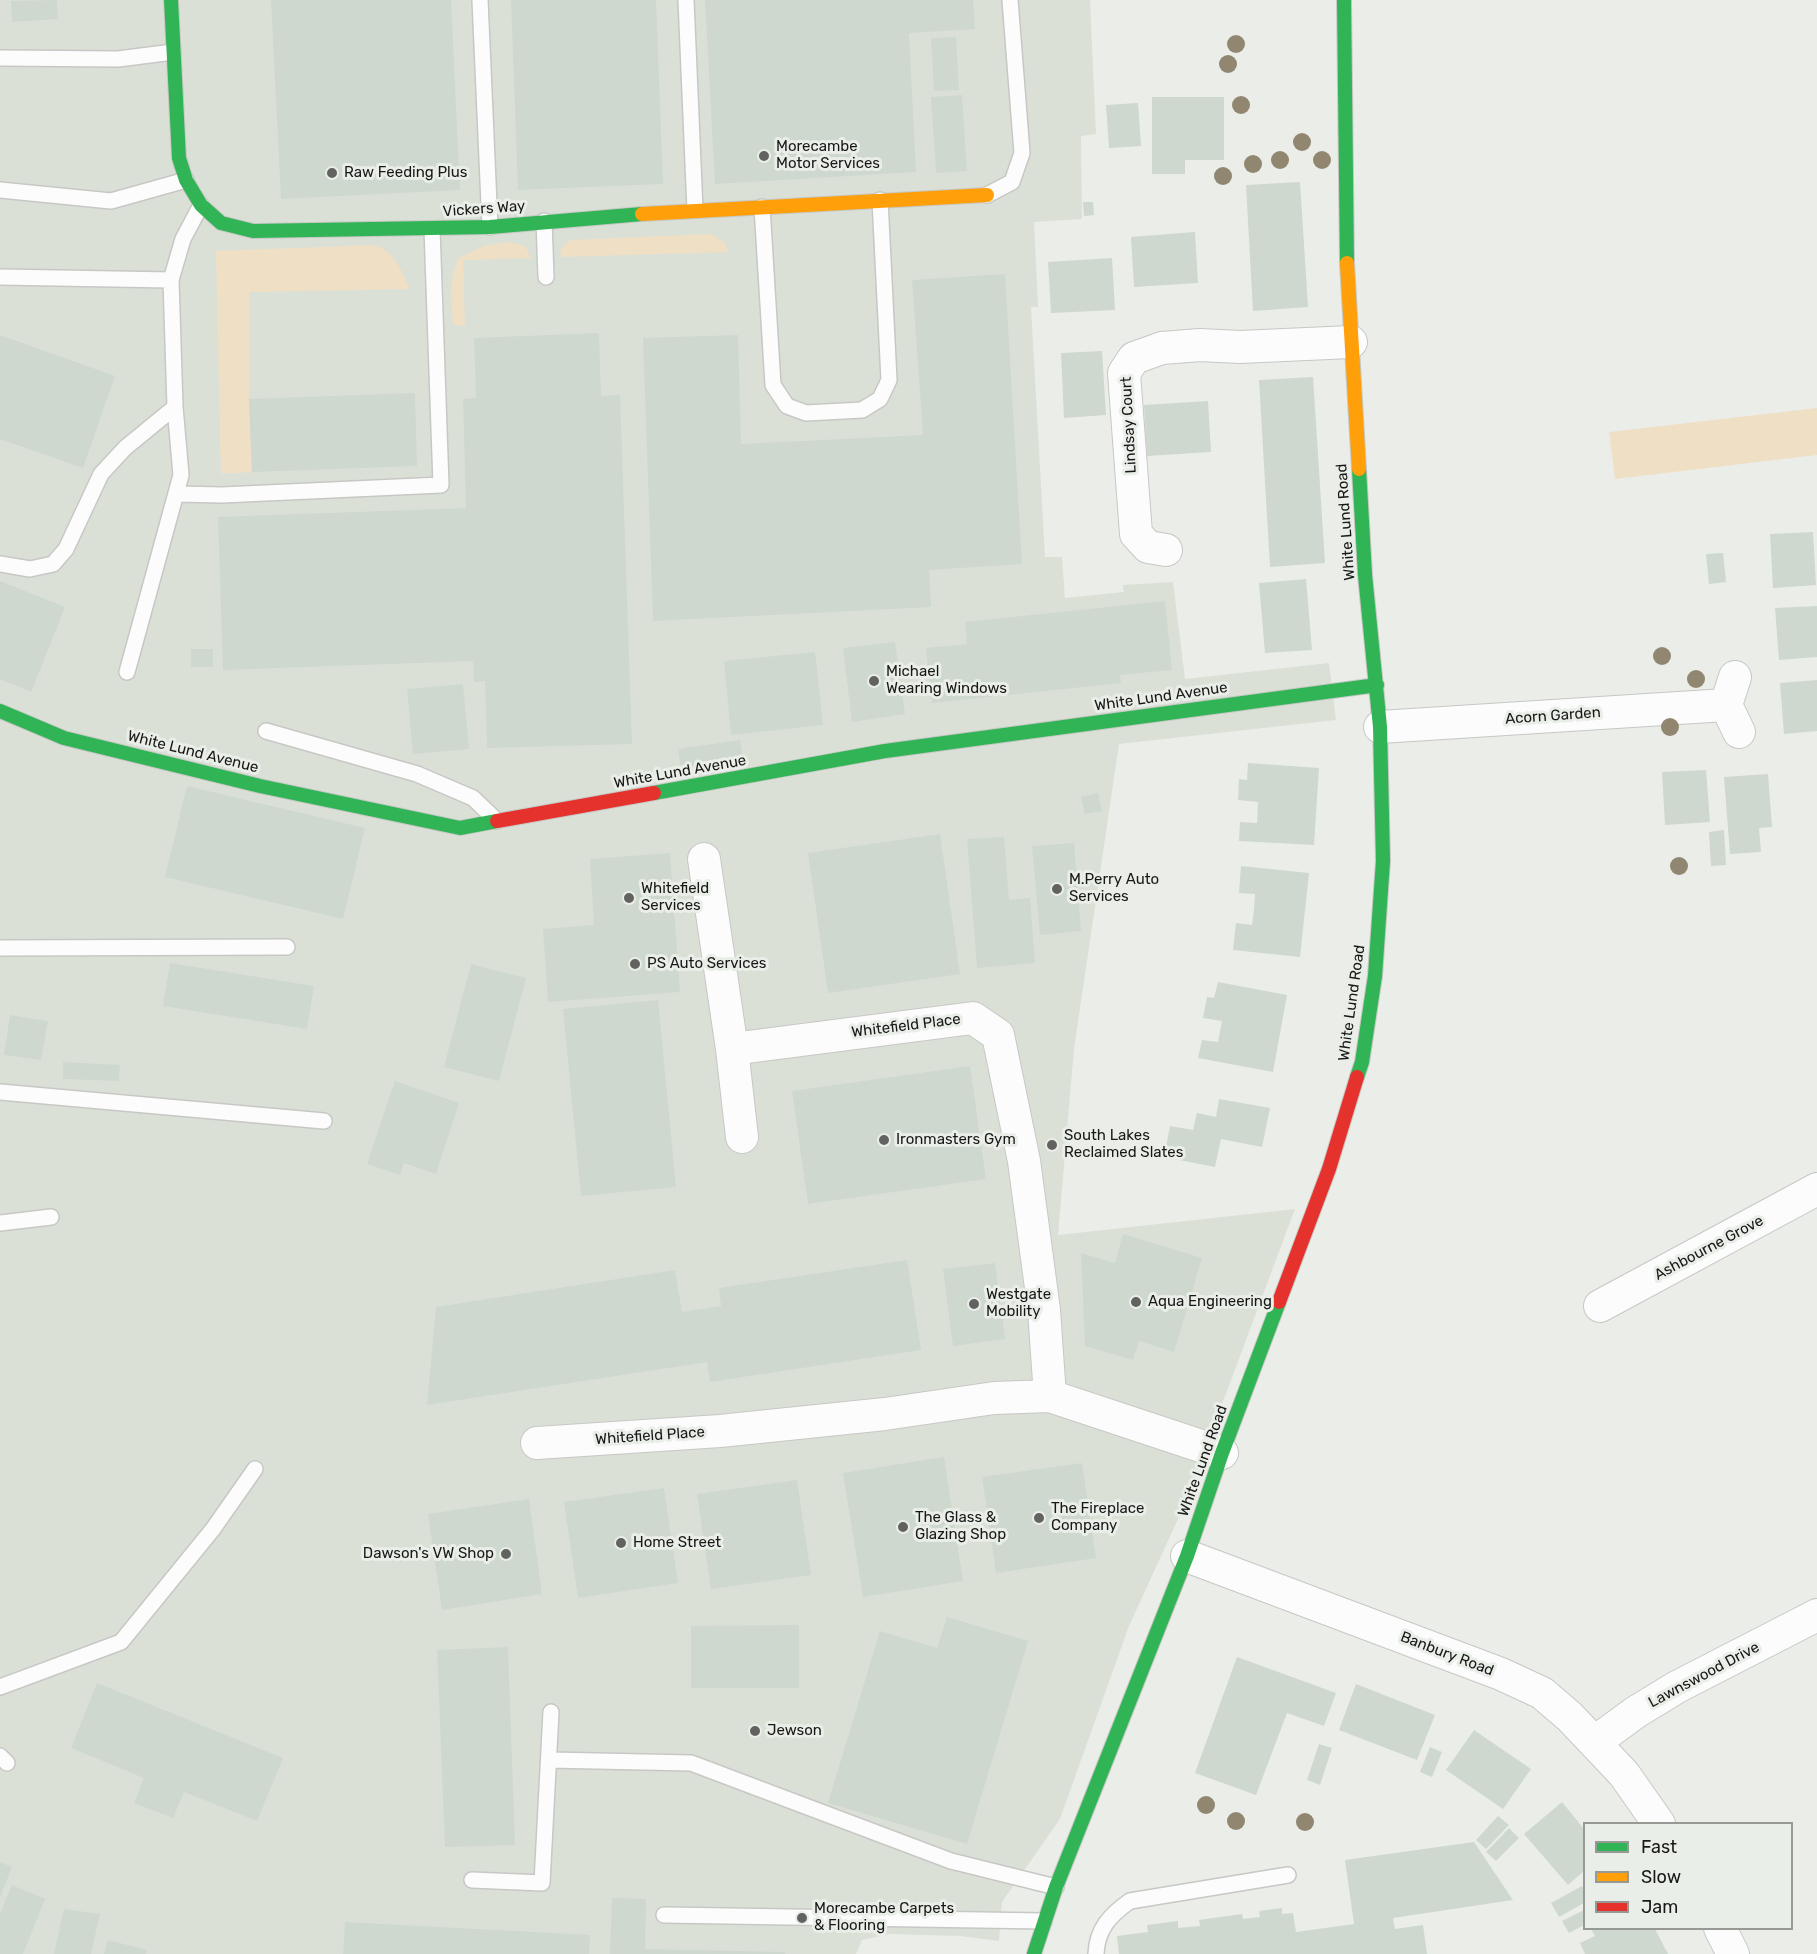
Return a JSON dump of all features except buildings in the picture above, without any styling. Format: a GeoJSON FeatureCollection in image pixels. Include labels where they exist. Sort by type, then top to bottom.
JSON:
{"type":"FeatureCollection","features":[{"type":"Feature","properties":{"kind":"street","name":"Vickers Way"},"geometry":{"type":"LineString","coordinates":[[171,0],[179,158],[186,180],[201,205],[221,223],[253,231],[432,230],[695,210],[987,195]]}},
{"type":"Feature","properties":{"kind":"street","name":"White Lund Road"},"geometry":{"type":"LineString","coordinates":[[1034,1954],[1056,1887],[1187,1556],[1222,1453],[1329,1169],[1362,1062],[1375,976],[1383,861],[1380,727],[1365,575],[1347,256],[1344,0]]}},
{"type":"Feature","properties":{"kind":"street","name":"Lindsay Court"},"geometry":{"type":"LineString","coordinates":[[1167,550],[1148,547],[1136,534],[1124,373],[1134,358],[1161,348],[1200,345],[1240,347],[1351,342]]}},
{"type":"Feature","properties":{"kind":"street","name":"White Lund Avenue"},"geometry":{"type":"LineString","coordinates":[[0,711],[64,738],[260,786],[460,828],[885,751],[1377,685]]}},
{"type":"Feature","properties":{"kind":"street","name":"Acorn Garden"},"geometry":{"type":"LineString","coordinates":[[1380,727],[1733,705]]}},
{"type":"Feature","properties":{"kind":"street"},"geometry":{"type":"LineString","coordinates":[[704,859],[732,1049],[742,1137]]}},
{"type":"Feature","properties":{"kind":"street","name":"Whitefield Place"},"geometry":{"type":"LineString","coordinates":[[732,1049],[973,1018],[998,1035],[1024,1161],[1044,1310],[1050,1396]]}},
{"type":"Feature","properties":{"kind":"street","name":"Ashbourne Grove"},"geometry":{"type":"LineString","coordinates":[[1600,1306],[1817,1189]]}},
{"type":"Feature","properties":{"kind":"street","name":"Whitefield Place"},"geometry":{"type":"LineString","coordinates":[[537,1443],[720,1431],[885,1414],[994,1398],[1050,1396],[1222,1453]]}},
{"type":"Feature","properties":{"kind":"street","name":"Banbury Road"},"geometry":{"type":"LineString","coordinates":[[1187,1556],[1490,1670],[1542,1693],[1595,1742],[1624,1774],[1658,1822]]}},
{"type":"Feature","properties":{"kind":"street","name":"Lawnswood Drive"},"geometry":{"type":"LineString","coordinates":[[1595,1742],[1636,1712],[1677,1687],[1817,1615]]}},
{"type":"Feature","properties":{"kind":"street"},"geometry":{"type":"LineString","coordinates":[[1721,1930],[1733,1954]]}},
{"type":"Feature","properties":{"kind":"lane"},"geometry":{"type":"LineString","coordinates":[[480,0],[490,227]]}},
{"type":"Feature","properties":{"kind":"lane"},"geometry":{"type":"LineString","coordinates":[[686,0],[695,210]]}},
{"type":"Feature","properties":{"kind":"lane"},"geometry":{"type":"LineString","coordinates":[[987,195],[1012,182],[1022,153],[1011,0]]}},
{"type":"Feature","properties":{"kind":"lane"},"geometry":{"type":"LineString","coordinates":[[0,58],[118,59],[173,52]]}},
{"type":"Feature","properties":{"kind":"lane"},"geometry":{"type":"LineString","coordinates":[[0,190],[111,201],[186,180]]}},
{"type":"Feature","properties":{"kind":"lane"},"geometry":{"type":"LineString","coordinates":[[762,207],[773,385],[787,406],[806,413],[862,410],[880,399],[889,380],[880,200]]}},
{"type":"Feature","properties":{"kind":"lane"},"geometry":{"type":"LineString","coordinates":[[128,672],[182,475],[175,407],[171,280],[183,239],[201,205]]}},
{"type":"Feature","properties":{"kind":"lane"},"geometry":{"type":"LineString","coordinates":[[544,221],[546,278]]}},
{"type":"Feature","properties":{"kind":"lane"},"geometry":{"type":"LineString","coordinates":[[176,494],[222,495],[441,485],[432,230]]}},
{"type":"Feature","properties":{"kind":"lane"},"geometry":{"type":"LineString","coordinates":[[0,277],[171,280]]}},
{"type":"Feature","properties":{"kind":"lane"},"geometry":{"type":"LineString","coordinates":[[0,564],[30,569],[53,564],[66,549],[101,474],[125,448],[175,407]]}},
{"type":"Feature","properties":{"kind":"lane"},"geometry":{"type":"LineString","coordinates":[[266,731],[417,774],[473,798],[497,821]]}},
{"type":"Feature","properties":{"kind":"lane"},"geometry":{"type":"LineString","coordinates":[[0,948],[287,947]]}},
{"type":"Feature","properties":{"kind":"lane"},"geometry":{"type":"LineString","coordinates":[[0,1092],[324,1120]]}},
{"type":"Feature","properties":{"kind":"lane"},"geometry":{"type":"LineString","coordinates":[[0,1223],[51,1217]]}},
{"type":"Feature","properties":{"kind":"lane"},"geometry":{"type":"LineString","coordinates":[[0,1687],[121,1642],[213,1528],[255,1469]]}},
{"type":"Feature","properties":{"kind":"lane"},"geometry":{"type":"LineString","coordinates":[[472,1880],[542,1883],[551,1712]]}},
{"type":"Feature","properties":{"kind":"lane"},"geometry":{"type":"LineString","coordinates":[[550,1760],[691,1763],[951,1861],[1056,1887]]}},
{"type":"Feature","properties":{"kind":"lane"},"geometry":{"type":"LineString","coordinates":[[1096,1954],[1096,1942],[1111,1914],[1130,1901],[1288,1875]]}},
{"type":"Feature","properties":{"kind":"lane"},"geometry":{"type":"LineString","coordinates":[[664,1915],[1044,1921]]}},
{"type":"Feature","properties":{"kind":"shaded area"},"geometry":{"type":"Polygon","coordinates":[[[0,0],[1090,0],[1096,134],[1081,136],[1082,219],[1034,222],[1038,307],[1031,307],[1045,557],[1062,557],[1065,598],[1124,592],[1123,585],[1173,582],[1185,679],[1329,663],[1336,720],[1119,744],[1074,1049],[1058,1235],[1295,1209],[1184,1506],[1129,1626],[1060,1819],[1002,1902],[999,1941],[960,1936],[890,1934],[862,1940],[856,1954],[0,1954],[0,0]]]}},
{"type":"Feature","properties":{"kind":"shaded area"},"geometry":{"type":"Polygon","coordinates":[[[711,234],[725,243],[728,252],[561,257],[560,250],[570,240],[711,234]]]}},
{"type":"Feature","properties":{"kind":"shaded area"},"geometry":{"type":"Polygon","coordinates":[[[508,242],[525,246],[531,258],[463,260],[465,325],[453,325],[452,282],[459,258],[484,246],[508,242]]]}},
{"type":"Feature","properties":{"kind":"shaded area"},"geometry":{"type":"Polygon","coordinates":[[[373,245],[392,257],[410,289],[249,292],[252,472],[221,474],[216,251],[373,245]]]}},
{"type":"Feature","properties":{"kind":"shaded area"},"geometry":{"type":"Polygon","coordinates":[[[1817,408],[1817,455],[1615,479],[1609,432],[1817,408]]]}},
{"type":"Feature","properties":{"kind":"traffic: fast"},"geometry":{"type":"LineString","coordinates":[[171,0],[179,158],[186,180],[201,205],[221,223],[253,231],[490,227],[642,214]]}},
{"type":"Feature","properties":{"kind":"traffic: fast"},"geometry":{"type":"LineString","coordinates":[[1344,0],[1347,263]]}},
{"type":"Feature","properties":{"kind":"traffic: fast"},"geometry":{"type":"LineString","coordinates":[[1357,1077],[1362,1062],[1375,976],[1383,861],[1380,727],[1365,575],[1359,469]]}},
{"type":"Feature","properties":{"kind":"traffic: fast"},"geometry":{"type":"LineString","coordinates":[[654,793],[885,751],[1377,685]]}},
{"type":"Feature","properties":{"kind":"traffic: fast"},"geometry":{"type":"LineString","coordinates":[[0,711],[64,738],[260,786],[460,828],[497,821]]}},
{"type":"Feature","properties":{"kind":"traffic: fast"},"geometry":{"type":"LineString","coordinates":[[1034,1954],[1056,1887],[1187,1556],[1222,1453],[1279,1302]]}},
{"type":"Feature","properties":{"kind":"traffic: slow"},"geometry":{"type":"LineString","coordinates":[[642,214],[987,195]]}},
{"type":"Feature","properties":{"kind":"traffic: slow"},"geometry":{"type":"LineString","coordinates":[[1347,263],[1359,469]]}},
{"type":"Feature","properties":{"kind":"traffic: jam"},"geometry":{"type":"LineString","coordinates":[[497,821],[654,793]]}},
{"type":"Feature","properties":{"kind":"traffic: jam"},"geometry":{"type":"LineString","coordinates":[[1279,1302],[1329,1169],[1357,1077]]}},
{"type":"Feature","properties":{"kind":"place","name":"Morecambe Motor Services"},"geometry":{"type":"Point","coordinates":[764,156]}},
{"type":"Feature","properties":{"kind":"place","name":"Raw Feeding Plus"},"geometry":{"type":"Point","coordinates":[332,173]}},
{"type":"Feature","properties":{"kind":"place","name":"Michael Wearing Windows"},"geometry":{"type":"Point","coordinates":[874,681]}},
{"type":"Feature","properties":{"kind":"place","name":"M.Perry Auto Services"},"geometry":{"type":"Point","coordinates":[1057,889]}},
{"type":"Feature","properties":{"kind":"place","name":"Whitefield Services"},"geometry":{"type":"Point","coordinates":[629,898]}},
{"type":"Feature","properties":{"kind":"place","name":"PS Auto Services"},"geometry":{"type":"Point","coordinates":[635,964]}},
{"type":"Feature","properties":{"kind":"place","name":"Ironmasters Gym"},"geometry":{"type":"Point","coordinates":[884,1140]}},
{"type":"Feature","properties":{"kind":"place","name":"South Lakes Reclaimed Slates"},"geometry":{"type":"Point","coordinates":[1052,1145]}},
{"type":"Feature","properties":{"kind":"place","name":"Aqua Engineering"},"geometry":{"type":"Point","coordinates":[1136,1302]}},
{"type":"Feature","properties":{"kind":"place","name":"Westgate Mobility"},"geometry":{"type":"Point","coordinates":[974,1304]}},
{"type":"Feature","properties":{"kind":"place","name":"The Fireplace Company"},"geometry":{"type":"Point","coordinates":[1039,1518]}},
{"type":"Feature","properties":{"kind":"place","name":"The Glass & Glazing Shop"},"geometry":{"type":"Point","coordinates":[903,1527]}},
{"type":"Feature","properties":{"kind":"place","name":"Home Street"},"geometry":{"type":"Point","coordinates":[621,1543]}},
{"type":"Feature","properties":{"kind":"place","name":"Dawson's VW Shop"},"geometry":{"type":"Point","coordinates":[506,1554]}},
{"type":"Feature","properties":{"kind":"place","name":"Jewson"},"geometry":{"type":"Point","coordinates":[755,1731]}},
{"type":"Feature","properties":{"kind":"place","name":"Morecambe Carpets & Flooring"},"geometry":{"type":"Point","coordinates":[802,1918]}}]}
